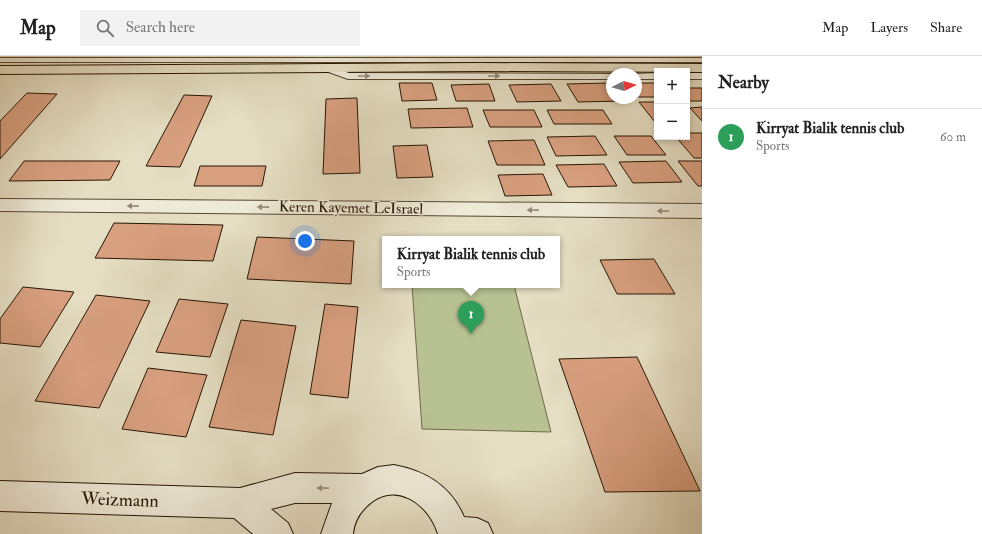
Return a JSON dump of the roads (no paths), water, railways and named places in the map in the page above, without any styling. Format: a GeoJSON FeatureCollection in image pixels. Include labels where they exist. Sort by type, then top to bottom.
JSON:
{"type":"FeatureCollection","features":[{"type":"Feature","properties":{"kind":"highway"},"geometry":{"type":"LineString","coordinates":[[0,70],[702,68]]}},
{"type":"Feature","properties":{"kind":"street","name":"Keren Kayemet LeIsrael"},"geometry":{"type":"LineString","coordinates":[[0,205],[702,212]]}},
{"type":"Feature","properties":{"kind":"street"},"geometry":{"type":"LineString","coordinates":[[338,534],[344,510],[355,495],[369,484],[385,479],[402,479],[418,485],[432,496],[461,533]]}},
{"type":"Feature","properties":{"kind":"street","name":"Weizmann"},"geometry":{"type":"LineString","coordinates":[[0,496],[240,503],[295,488],[362,489]]}},
{"type":"Feature","properties":{"kind":"street"},"geometry":{"type":"LineString","coordinates":[[240,503],[277,534]]}},
{"type":"Feature","properties":{"kind":"lane"},"geometry":{"type":"LineString","coordinates":[[0,60],[702,60]]}},
{"type":"Feature","properties":{"kind":"lane"},"geometry":{"type":"LineString","coordinates":[[326,68],[348,76],[606,76]]}},
{"type":"Feature","properties":{"kind":"lane"},"geometry":{"type":"LineString","coordinates":[[642,76],[654,76]]}},
{"type":"Feature","properties":{"kind":"lane"},"geometry":{"type":"LineString","coordinates":[[690,76],[702,76]]}},
{"type":"Feature","properties":{"kind":"place","name":"Kirryat Bialik tennis club"},"geometry":{"type":"Point","coordinates":[471,334]}}]}
